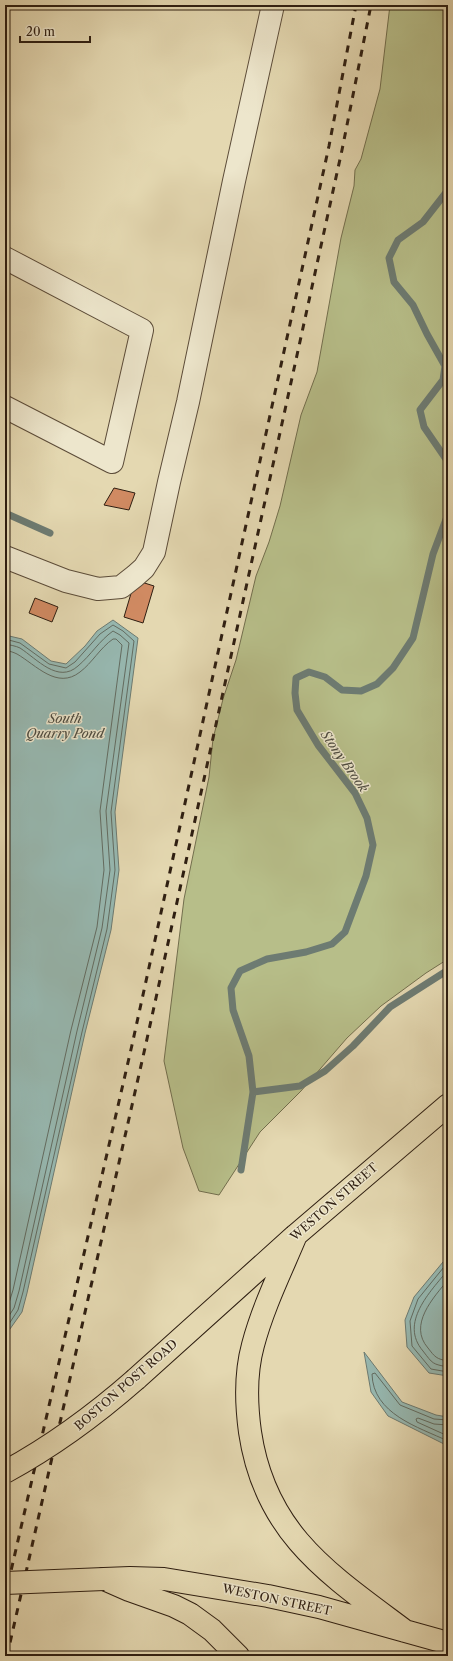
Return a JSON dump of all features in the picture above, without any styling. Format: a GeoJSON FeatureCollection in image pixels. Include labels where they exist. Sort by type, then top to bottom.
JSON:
{"type":"FeatureCollection","features":[{"type":"Feature","properties":{"kind":"main road","name":"WESTON STREET"},"geometry":{"type":"LineString","coordinates":[[221,1302],[296,1235],[448,1105]]}},
{"type":"Feature","properties":{"kind":"main road"},"geometry":{"type":"LineString","coordinates":[[296,1235],[263,1315],[249,1359],[247,1375],[247,1405],[250,1436],[257,1462],[271,1500],[293,1537],[325,1570],[405,1631]]}},
{"type":"Feature","properties":{"kind":"main road","name":"BOSTON POST ROAD"},"geometry":{"type":"LineString","coordinates":[[5,1472],[44,1450],[78,1427],[136,1379],[221,1302]]}},
{"type":"Feature","properties":{"kind":"main road","name":"WESTON STREET"},"geometry":{"type":"LineString","coordinates":[[104,1579],[164,1579],[268,1596],[319,1607],[448,1643]]}},
{"type":"Feature","properties":{"kind":"main road"},"geometry":{"type":"LineString","coordinates":[[5,1583],[104,1579],[129,1590],[174,1606],[190,1614],[212,1630],[238,1656]]}},
{"type":"Feature","properties":{"kind":"lane"},"geometry":{"type":"LineString","coordinates":[[5,557],[66,581],[98,589],[121,587],[144,568],[154,552],[159,482],[188,402],[234,181],[273,5]]}},
{"type":"Feature","properties":{"kind":"lane"},"geometry":{"type":"LineString","coordinates":[[5,258],[142,330],[112,462],[5,407]]}},
{"type":"Feature","properties":{"kind":"green space"},"geometry":{"type":"Polygon","coordinates":[[[390,5],[448,5],[448,959],[381,1006],[347,1038],[301,1091],[260,1132],[219,1195],[199,1191],[183,1148],[164,1061],[184,899],[209,777],[213,739],[223,699],[236,660],[256,576],[269,542],[280,506],[301,415],[317,372],[341,238],[354,186],[355,170],[361,159],[380,89],[390,5]]]}},
{"type":"Feature","properties":{"kind":"water","name":"South Quarry Pond"},"geometry":{"type":"Polygon","coordinates":[[[113,620],[138,638],[115,812],[119,870],[111,930],[85,1033],[27,1293],[22,1312],[5,1336],[5,635],[22,639],[51,661],[66,664],[85,646],[97,631],[113,620]]]}},
{"type":"Feature","properties":{"kind":"water"},"geometry":{"type":"Polygon","coordinates":[[[448,1256],[448,1376],[429,1373],[407,1347],[405,1320],[414,1297],[448,1256]]]}},
{"type":"Feature","properties":{"kind":"water"},"geometry":{"type":"Polygon","coordinates":[[[364,1352],[402,1402],[436,1415],[448,1417],[448,1446],[388,1416],[371,1392],[364,1352]]]}},
{"type":"Feature","properties":{"kind":"building"},"geometry":{"type":"Polygon","coordinates":[[[114,488],[135,493],[129,510],[104,505],[114,488]]]}},
{"type":"Feature","properties":{"kind":"building"},"geometry":{"type":"Polygon","coordinates":[[[135,580],[154,586],[143,623],[124,617],[135,580]]]}},
{"type":"Feature","properties":{"kind":"building"},"geometry":{"type":"Polygon","coordinates":[[[35,598],[58,607],[52,622],[29,613],[35,598]]]}},
{"type":"Feature","properties":{"kind":"waterway","name":"Stony Brook"},"geometry":{"type":"LineString","coordinates":[[448,190],[423,222],[398,240],[389,258],[394,282],[413,305],[445,366],[443,380],[420,410],[424,427],[448,462]]}},
{"type":"Feature","properties":{"kind":"waterway"},"geometry":{"type":"LineString","coordinates":[[5,513],[50,533]]}},
{"type":"Feature","properties":{"kind":"waterway","name":"Stony Brook"},"geometry":{"type":"LineString","coordinates":[[241,1170],[253,1092],[249,1056],[233,1010],[231,988],[240,971],[267,959],[306,952],[332,944],[345,932],[366,876],[373,845],[367,818],[355,793],[318,745],[297,710],[295,693],[296,678],[309,672],[325,677],[342,690],[361,691],[377,684],[393,668],[413,638],[433,554],[448,514]]}},
{"type":"Feature","properties":{"kind":"waterway"},"geometry":{"type":"LineString","coordinates":[[253,1092],[300,1086],[325,1071],[353,1046],[390,1007],[448,970]]}},
{"type":"Feature","properties":{"kind":"railway"},"geometry":{"type":"LineString","coordinates":[[5,1597],[132,1045],[329,146],[356,5]]}},
{"type":"Feature","properties":{"kind":"railway"},"geometry":{"type":"LineString","coordinates":[[7,1656],[145,1048],[342,150],[371,5]]}}]}
